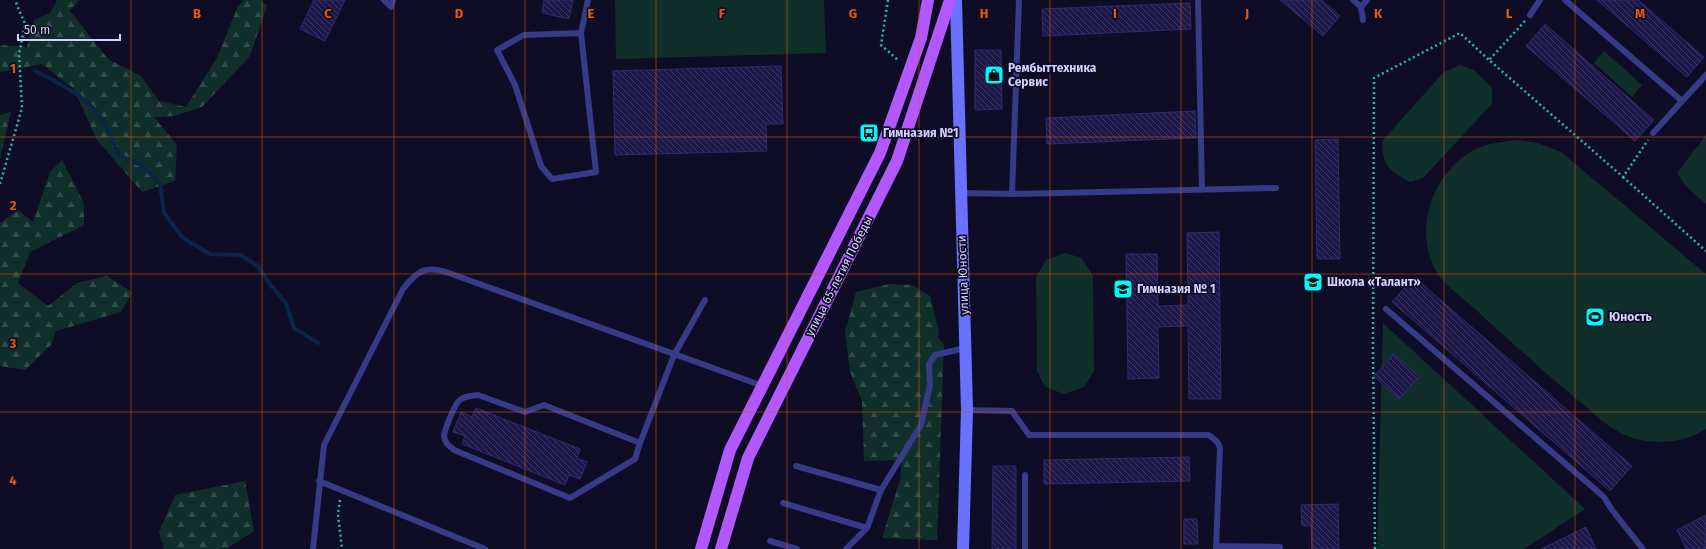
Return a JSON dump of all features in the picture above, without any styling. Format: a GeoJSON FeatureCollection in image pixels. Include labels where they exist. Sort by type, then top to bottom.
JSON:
{"type":"FeatureCollection","features":[{"type":"Feature","properties":{"kind":"main road","name":"улица 65-летия Победы"},"geometry":{"type":"LineString","coordinates":[[701,549],[730,450],[880,153],[921,38],[928,0]]}},
{"type":"Feature","properties":{"kind":"main road","name":"улица 65-летия Победы"},"geometry":{"type":"LineString","coordinates":[[721,549],[748,458],[897,160],[950,0]]}},
{"type":"Feature","properties":{"kind":"street","name":"улица Юности"},"geometry":{"type":"LineString","coordinates":[[956,0],[967,410],[962,549]]}},
{"type":"Feature","properties":{"kind":"lane"},"geometry":{"type":"LineString","coordinates":[[384,0],[391,7],[393,0]]}},
{"type":"Feature","properties":{"kind":"lane"},"geometry":{"type":"LineString","coordinates":[[580,33],[524,35],[496,50],[515,85],[541,166],[552,179],[596,172],[580,33],[588,0]]}},
{"type":"Feature","properties":{"kind":"lane"},"geometry":{"type":"LineString","coordinates":[[1012,194],[1019,0]]}},
{"type":"Feature","properties":{"kind":"lane"},"geometry":{"type":"LineString","coordinates":[[1198,0],[1202,190]]}},
{"type":"Feature","properties":{"kind":"lane"},"geometry":{"type":"LineString","coordinates":[[1353,0],[1361,7],[1363,20]]}},
{"type":"Feature","properties":{"kind":"lane"},"geometry":{"type":"LineString","coordinates":[[1361,7],[1367,0]]}},
{"type":"Feature","properties":{"kind":"lane"},"geometry":{"type":"LineString","coordinates":[[1530,15],[1540,0]]}},
{"type":"Feature","properties":{"kind":"lane"},"geometry":{"type":"LineString","coordinates":[[1565,0],[1682,101]]}},
{"type":"Feature","properties":{"kind":"lane"},"geometry":{"type":"LineString","coordinates":[[1652,133],[1706,75]]}},
{"type":"Feature","properties":{"kind":"lane"},"geometry":{"type":"LineString","coordinates":[[960,193],[1012,194],[1276,188]]}},
{"type":"Feature","properties":{"kind":"lane"},"geometry":{"type":"LineString","coordinates":[[313,549],[324,445],[403,289],[416,273],[435,268],[763,386]]}},
{"type":"Feature","properties":{"kind":"lane"},"geometry":{"type":"LineString","coordinates":[[640,442],[544,405],[525,412],[478,395],[460,400],[444,434],[448,446],[454,450],[570,498],[635,459],[640,442],[674,355],[704,300]]}},
{"type":"Feature","properties":{"kind":"lane"},"geometry":{"type":"LineString","coordinates":[[1386,309],[1604,497],[1612,510],[1643,549]]}},
{"type":"Feature","properties":{"kind":"lane"},"geometry":{"type":"LineString","coordinates":[[846,549],[867,528],[881,490],[921,425],[930,385],[929,364],[935,355],[966,348]]}},
{"type":"Feature","properties":{"kind":"lane"},"geometry":{"type":"LineString","coordinates":[[967,410],[1012,411],[1029,435],[1208,435],[1218,443],[1220,448],[1216,548],[1280,547]]}},
{"type":"Feature","properties":{"kind":"lane"},"geometry":{"type":"LineString","coordinates":[[796,466],[881,490]]}},
{"type":"Feature","properties":{"kind":"lane"},"geometry":{"type":"LineString","coordinates":[[1025,475],[1025,549]]}},
{"type":"Feature","properties":{"kind":"lane"},"geometry":{"type":"LineString","coordinates":[[319,481],[485,549]]}},
{"type":"Feature","properties":{"kind":"lane"},"geometry":{"type":"LineString","coordinates":[[783,502],[867,528]]}},
{"type":"Feature","properties":{"kind":"lane"},"geometry":{"type":"LineString","coordinates":[[770,541],[797,549]]}},
{"type":"Feature","properties":{"kind":"path"},"geometry":{"type":"LineString","coordinates":[[0,184],[22,108],[19,54],[25,24],[15,0]]}},
{"type":"Feature","properties":{"kind":"path"},"geometry":{"type":"LineString","coordinates":[[888,0],[881,45],[899,61]]}},
{"type":"Feature","properties":{"kind":"path"},"geometry":{"type":"LineString","coordinates":[[1489,60],[1530,15]]}},
{"type":"Feature","properties":{"kind":"path"},"geometry":{"type":"LineString","coordinates":[[1375,549],[1373,350],[1374,78],[1460,33],[1706,251]]}},
{"type":"Feature","properties":{"kind":"path"},"geometry":{"type":"LineString","coordinates":[[1623,177],[1652,133]]}},
{"type":"Feature","properties":{"kind":"path"},"geometry":{"type":"LineString","coordinates":[[341,489],[338,514],[342,549]]}},
{"type":"Feature","properties":{"kind":"green space"},"geometry":{"type":"Polygon","coordinates":[[[57,0],[79,0],[70,11],[108,59],[141,76],[159,101],[186,107],[217,58],[238,6],[245,0],[261,0],[267,6],[250,56],[202,107],[174,116],[154,117],[177,145],[175,181],[142,192],[97,140],[74,89],[42,64],[0,72],[0,45],[27,47],[34,20],[50,13],[57,0]]]}},
{"type":"Feature","properties":{"kind":"green space"},"geometry":{"type":"Polygon","coordinates":[[[615,0],[824,0],[826,53],[616,59],[615,0]]]}},
{"type":"Feature","properties":{"kind":"green space"},"geometry":{"type":"Polygon","coordinates":[[[1604,51],[1642,85],[1632,97],[1594,63],[1604,51]]]}},
{"type":"Feature","properties":{"kind":"green space"},"geometry":{"type":"Polygon","coordinates":[[[1460,65],[1474,70],[1492,88],[1492,104],[1423,178],[1410,182],[1396,174],[1385,162],[1382,141],[1444,72],[1460,65]]]}},
{"type":"Feature","properties":{"kind":"green space"},"geometry":{"type":"Polygon","coordinates":[[[11,112],[0,158],[0,115],[11,112]]]}},
{"type":"Feature","properties":{"kind":"green space"},"geometry":{"type":"Polygon","coordinates":[[[1706,135],[1706,204],[1686,186],[1677,173],[1706,135]]]}},
{"type":"Feature","properties":{"kind":"green space","name":"Юность"},"geometry":{"type":"Polygon","coordinates":[[[1517,140],[1538,143],[1561,152],[1706,274],[1706,429],[1690,437],[1663,442],[1636,439],[1619,432],[1603,421],[1549,375],[1451,289],[1439,276],[1431,259],[1427,242],[1427,223],[1430,205],[1437,188],[1447,172],[1460,159],[1476,149],[1491,144],[1517,140]]]}},
{"type":"Feature","properties":{"kind":"green space"},"geometry":{"type":"Polygon","coordinates":[[[62,160],[84,203],[84,225],[30,252],[18,283],[48,306],[77,283],[107,276],[132,292],[121,312],[56,331],[51,345],[25,370],[0,366],[0,223],[18,210],[33,222],[50,172],[62,160]]]}},
{"type":"Feature","properties":{"kind":"green space"},"geometry":{"type":"Polygon","coordinates":[[[1065,253],[1082,258],[1093,276],[1094,371],[1084,387],[1064,394],[1045,387],[1037,371],[1036,277],[1046,260],[1065,253]]]}},
{"type":"Feature","properties":{"kind":"green space"},"geometry":{"type":"Polygon","coordinates":[[[889,284],[912,285],[930,296],[939,332],[937,337],[944,344],[937,540],[882,538],[900,480],[902,460],[864,461],[862,401],[850,372],[845,332],[856,292],[889,284]]]}},
{"type":"Feature","properties":{"kind":"green space"},"geometry":{"type":"Polygon","coordinates":[[[1383,323],[1585,509],[1524,549],[1377,549],[1383,323]]]}},
{"type":"Feature","properties":{"kind":"green space"},"geometry":{"type":"Polygon","coordinates":[[[245,481],[254,531],[226,549],[164,549],[159,532],[175,495],[245,481]]]}},
{"type":"Feature","properties":{"kind":"building"},"geometry":{"type":"Polygon","coordinates":[[[314,0],[345,0],[325,41],[300,29],[314,0]]]}},
{"type":"Feature","properties":{"kind":"building"},"geometry":{"type":"Polygon","coordinates":[[[544,0],[573,0],[569,19],[542,13],[544,0]]]}},
{"type":"Feature","properties":{"kind":"building"},"geometry":{"type":"Polygon","coordinates":[[[1280,0],[1321,0],[1340,16],[1323,36],[1280,0]]]}},
{"type":"Feature","properties":{"kind":"building"},"geometry":{"type":"Polygon","coordinates":[[[1597,0],[1638,0],[1704,57],[1687,77],[1597,0]]]}},
{"type":"Feature","properties":{"kind":"building"},"geometry":{"type":"Polygon","coordinates":[[[1190,3],[1191,29],[1043,36],[1042,9],[1190,3]]]}},
{"type":"Feature","properties":{"kind":"building"},"geometry":{"type":"Polygon","coordinates":[[[1545,24],[1654,120],[1635,141],[1526,46],[1545,24]]]}},
{"type":"Feature","properties":{"kind":"building"},"geometry":{"type":"Polygon","coordinates":[[[975,50],[1001,50],[1002,109],[975,110],[975,50]]]}},
{"type":"Feature","properties":{"kind":"building"},"geometry":{"type":"Polygon","coordinates":[[[781,66],[783,124],[766,124],[767,151],[615,155],[613,71],[781,66]]]}},
{"type":"Feature","properties":{"kind":"building"},"geometry":{"type":"Polygon","coordinates":[[[1195,111],[1196,138],[1047,144],[1046,118],[1195,111]]]}},
{"type":"Feature","properties":{"kind":"building"},"geometry":{"type":"Polygon","coordinates":[[[1338,139],[1340,259],[1317,259],[1315,140],[1338,139]]]}},
{"type":"Feature","properties":{"kind":"building"},"geometry":{"type":"Polygon","coordinates":[[[1219,232],[1221,399],[1189,399],[1188,326],[1158,327],[1159,378],[1128,379],[1126,254],[1157,254],[1158,306],[1188,305],[1187,233],[1219,232]]]}},
{"type":"Feature","properties":{"kind":"building"},"geometry":{"type":"Polygon","coordinates":[[[1414,277],[1632,466],[1610,491],[1392,302],[1414,277]]]}},
{"type":"Feature","properties":{"kind":"building"},"geometry":{"type":"Polygon","coordinates":[[[1394,354],[1419,377],[1399,399],[1374,376],[1394,354]]]}},
{"type":"Feature","properties":{"kind":"building"},"geometry":{"type":"Polygon","coordinates":[[[476,408],[580,449],[577,458],[587,462],[580,479],[569,475],[565,485],[462,444],[465,436],[453,432],[461,412],[472,417],[476,408]]]}},
{"type":"Feature","properties":{"kind":"building"},"geometry":{"type":"Polygon","coordinates":[[[1189,457],[1190,481],[1044,484],[1044,460],[1189,457]]]}},
{"type":"Feature","properties":{"kind":"building"},"geometry":{"type":"Polygon","coordinates":[[[993,466],[1016,466],[1016,549],[992,549],[993,466]]]}},
{"type":"Feature","properties":{"kind":"building"},"geometry":{"type":"Polygon","coordinates":[[[1338,504],[1339,549],[1312,549],[1311,526],[1302,526],[1301,505],[1338,504]]]}},
{"type":"Feature","properties":{"kind":"building"},"geometry":{"type":"Polygon","coordinates":[[[1706,515],[1706,549],[1686,549],[1677,530],[1706,515]]]}},
{"type":"Feature","properties":{"kind":"building"},"geometry":{"type":"Polygon","coordinates":[[[1184,519],[1197,519],[1198,544],[1184,544],[1184,519]]]}},
{"type":"Feature","properties":{"kind":"building"},"geometry":{"type":"Polygon","coordinates":[[[1586,527],[1596,549],[1541,549],[1586,527]]]}},
{"type":"Feature","properties":{"kind":"waterway"},"geometry":{"type":"LineString","coordinates":[[35,71],[72,91],[96,111],[107,129],[119,155],[143,166],[160,184],[164,213],[183,238],[210,254],[240,255],[258,266],[272,287],[286,303],[294,328],[318,343]]}},
{"type":"Feature","properties":{"kind":"place","name":"Рембыттехника Сервис"},"geometry":{"type":"Point","coordinates":[994,75]}},
{"type":"Feature","properties":{"kind":"place","name":"Гимназия №1"},"geometry":{"type":"Point","coordinates":[869,133]}},
{"type":"Feature","properties":{"kind":"place","name":"Школа «Талант»"},"geometry":{"type":"Point","coordinates":[1313,282]}},
{"type":"Feature","properties":{"kind":"place","name":"Гимназия № 1"},"geometry":{"type":"Point","coordinates":[1123,289]}},
{"type":"Feature","properties":{"kind":"place","name":"Юность"},"geometry":{"type":"Point","coordinates":[1595,317]}}]}
